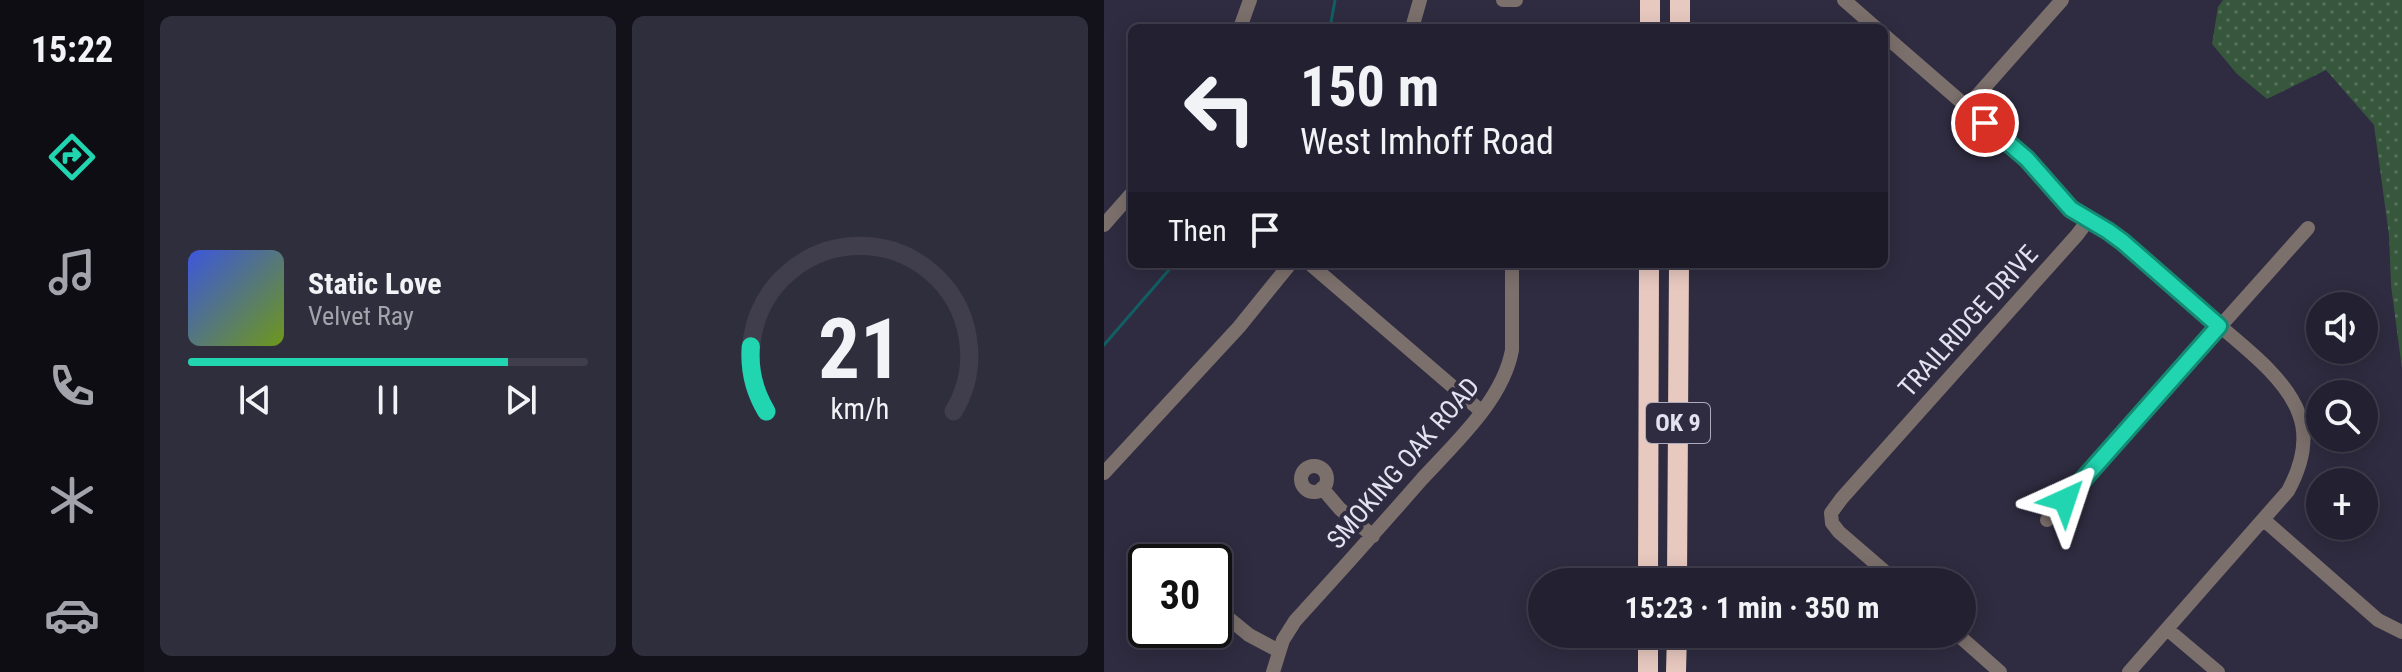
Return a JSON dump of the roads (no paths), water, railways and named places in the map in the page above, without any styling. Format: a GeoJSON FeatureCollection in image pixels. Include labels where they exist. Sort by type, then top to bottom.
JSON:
{"type":"FeatureCollection","features":[{"type":"Feature","properties":{"kind":"highway"},"geometry":{"type":"LineString","coordinates":[[1650,0],[1650,24]]}},
{"type":"Feature","properties":{"kind":"highway"},"geometry":{"type":"LineString","coordinates":[[1680,0],[1680,24]]}},
{"type":"Feature","properties":{"kind":"highway","name":"OK 9"},"geometry":{"type":"LineString","coordinates":[[1648,568],[1649,268]]}},
{"type":"Feature","properties":{"kind":"highway","name":"OK 9"},"geometry":{"type":"LineString","coordinates":[[1677,568],[1679,268]]}},
{"type":"Feature","properties":{"kind":"highway"},"geometry":{"type":"LineString","coordinates":[[1648,648],[1648,672]]}},
{"type":"Feature","properties":{"kind":"highway"},"geometry":{"type":"LineString","coordinates":[[1676,672],[1677,648]]}},
{"type":"Feature","properties":{"kind":"street"},"geometry":{"type":"LineString","coordinates":[[1241,24],[1250,0]]}},
{"type":"Feature","properties":{"kind":"street"},"geometry":{"type":"LineString","coordinates":[[1413,24],[1420,0]]}},
{"type":"Feature","properties":{"kind":"street"},"geometry":{"type":"LineString","coordinates":[[1503,0],[1516,0]]}},
{"type":"Feature","properties":{"kind":"street"},"geometry":{"type":"LineString","coordinates":[[1967,107],[2062,0]]}},
{"type":"Feature","properties":{"kind":"street"},"geometry":{"type":"LineString","coordinates":[[1855,3],[1873,24]]}},
{"type":"Feature","properties":{"kind":"street"},"geometry":{"type":"LineString","coordinates":[[1888,38],[2027,159],[2071,209],[2123,242],[2219,326],[2281,383],[2295,403],[2304,445],[2288,491],[2129,672]]}},
{"type":"Feature","properties":{"kind":"street"},"geometry":{"type":"LineString","coordinates":[[1104,225],[1128,198]]}},
{"type":"Feature","properties":{"kind":"street","name":"TRAILRIDGE DRIVE"},"geometry":{"type":"LineString","coordinates":[[1881,568],[1834,527],[1831,513],[2089,219]]}},
{"type":"Feature","properties":{"kind":"street"},"geometry":{"type":"LineString","coordinates":[[2047,520],[2308,228]]}},
{"type":"Feature","properties":{"kind":"street"},"geometry":{"type":"LineString","coordinates":[[1104,473],[1247,318],[1287,268]]}},
{"type":"Feature","properties":{"kind":"street"},"geometry":{"type":"LineString","coordinates":[[1315,268],[1481,411]]}},
{"type":"Feature","properties":{"kind":"street","name":"SMOKING OAK ROAD"},"geometry":{"type":"LineString","coordinates":[[1273,672],[1279,651],[1295,621],[1373,536],[1500,387],[1510,364],[1512,268]]}},
{"type":"Feature","properties":{"kind":"street"},"geometry":{"type":"LineString","coordinates":[[1322,488],[1340,509],[1373,536]]}},
{"type":"Feature","properties":{"kind":"street"},"geometry":{"type":"LineString","coordinates":[[2264,520],[2372,615],[2402,632]]}},
{"type":"Feature","properties":{"kind":"street"},"geometry":{"type":"LineString","coordinates":[[1232,623],[1279,651]]}},
{"type":"Feature","properties":{"kind":"street"},"geometry":{"type":"LineString","coordinates":[[2167,629],[2218,672]]}},
{"type":"Feature","properties":{"kind":"street"},"geometry":{"type":"LineString","coordinates":[[1973,648],[2000,672]]}},
{"type":"Feature","properties":{"kind":"waterway"},"geometry":{"type":"LineString","coordinates":[[1331,24],[1335,0]]}},
{"type":"Feature","properties":{"kind":"waterway"},"geometry":{"type":"LineString","coordinates":[[1104,345],[1171,268]]}}]}
